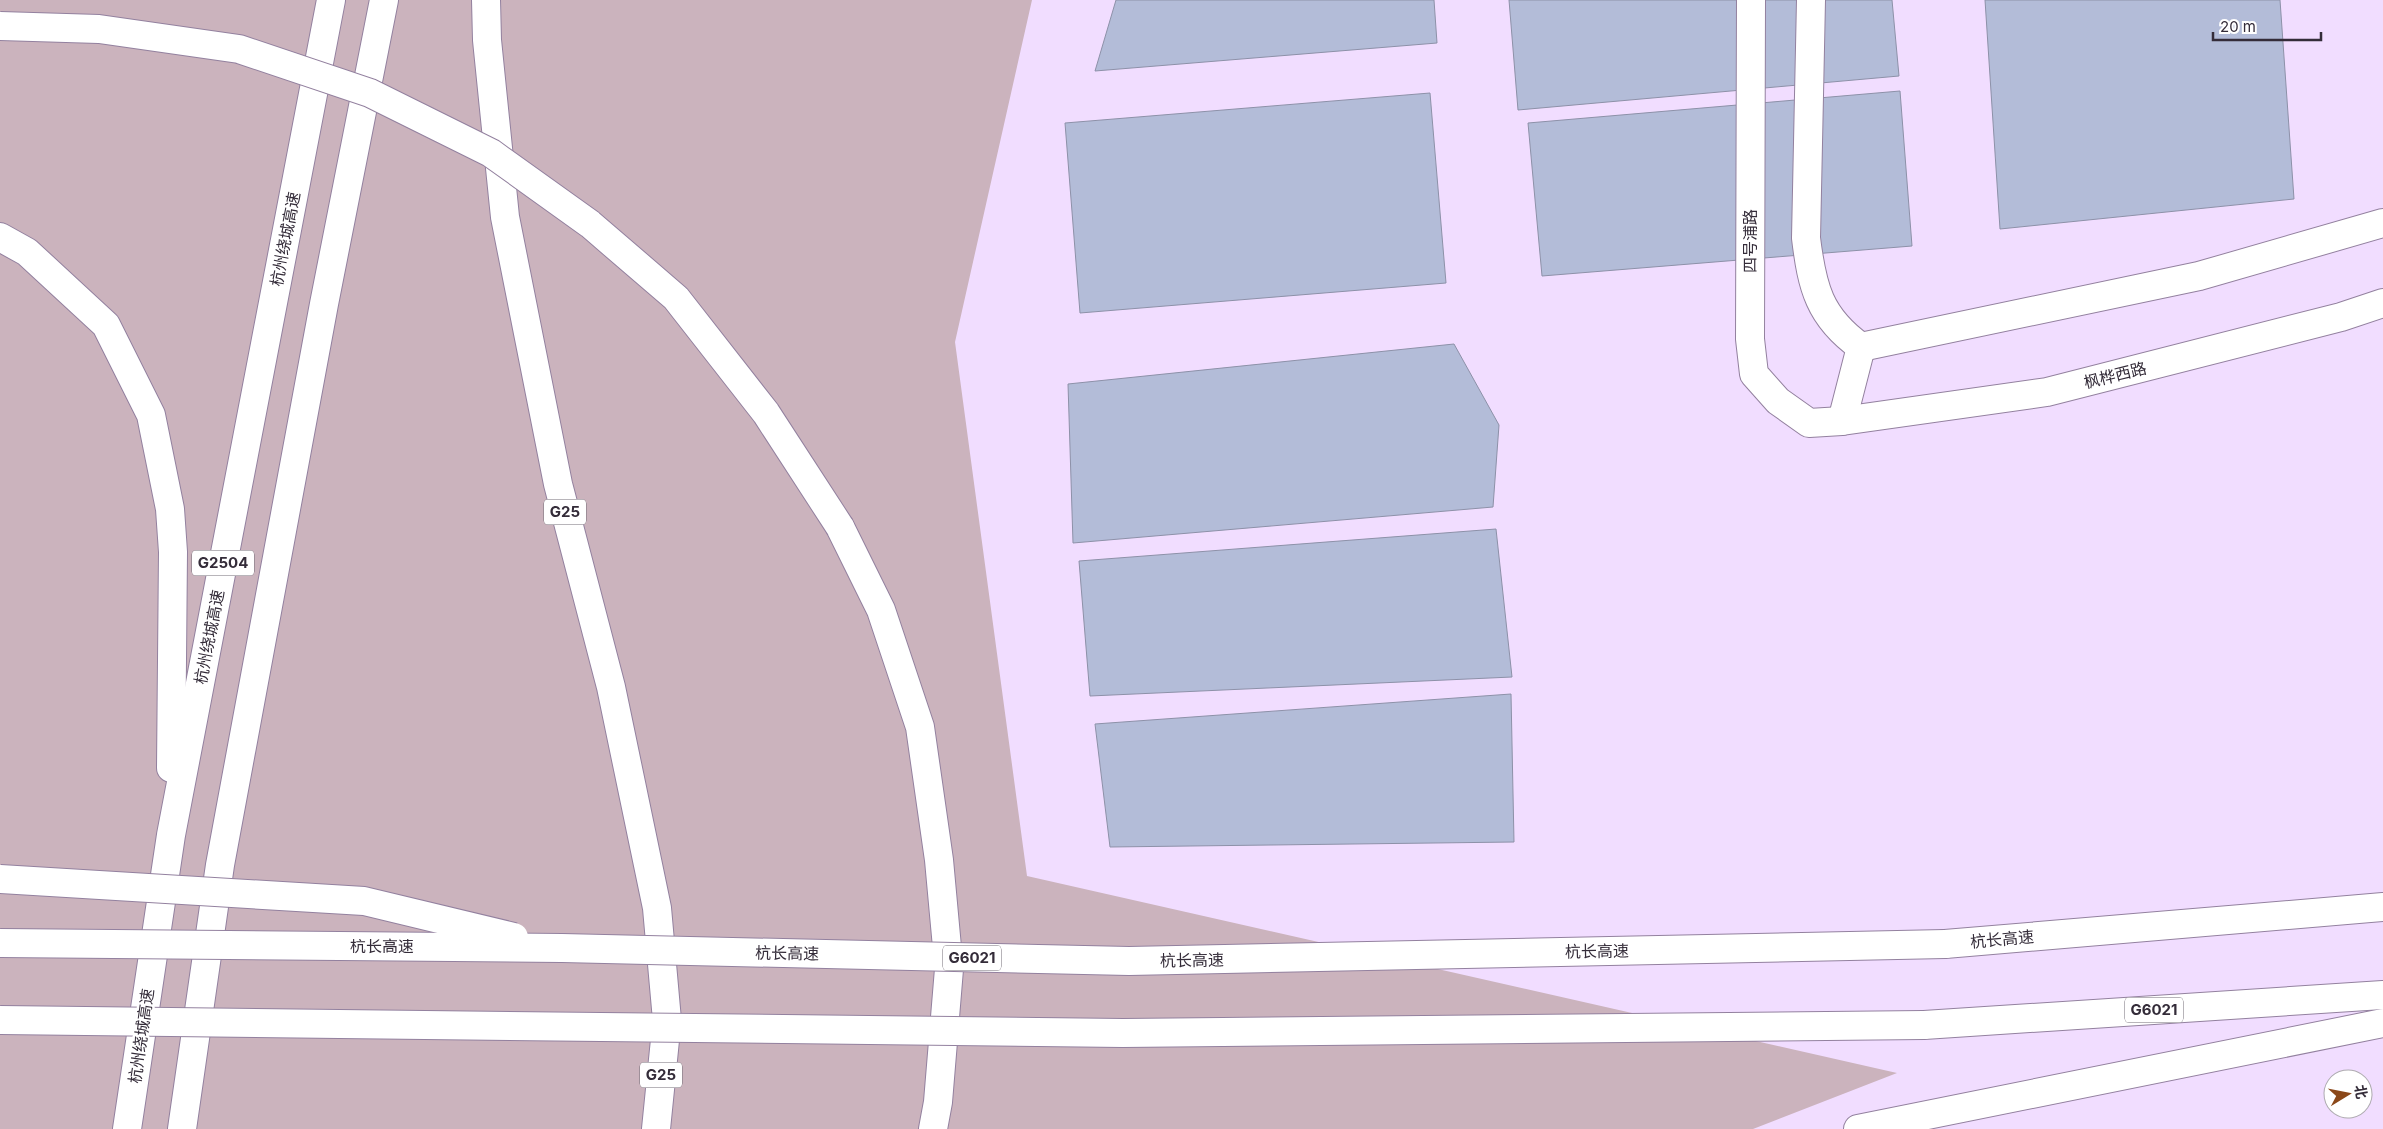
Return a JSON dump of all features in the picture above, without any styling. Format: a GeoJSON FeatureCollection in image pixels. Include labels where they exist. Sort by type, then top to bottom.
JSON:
{"type":"FeatureCollection","features":[{"type":"Feature","properties":{"kind":"main road","name":"杭州绕城高速"},"geometry":{"type":"LineString","coordinates":[[127,1129],[171,836],[331,0]]}},
{"type":"Feature","properties":{"kind":"main road","name":"G2504"},"geometry":{"type":"LineString","coordinates":[[182,1129],[220,865],[324,304],[384,0]]}},
{"type":"Feature","properties":{"kind":"main road","name":"G25"},"geometry":{"type":"LineString","coordinates":[[486,0],[487,40],[505,217],[558,484],[611,687],[657,908],[667,1020],[656,1129]]}},
{"type":"Feature","properties":{"kind":"main road","name":"四号浦路"},"geometry":{"type":"LineString","coordinates":[[1751,0],[1750,339],[1754,374],[1778,402],[1809,423],[1842,421]]}},
{"type":"Feature","properties":{"kind":"main road"},"geometry":{"type":"LineString","coordinates":[[1810,0],[1806,238],[1809,265],[1818,299],[1836,326],[1845,336],[1861,347],[2199,276],[2383,223]]}},
{"type":"Feature","properties":{"kind":"main road"},"geometry":{"type":"LineString","coordinates":[[0,26],[99,29],[239,49],[370,93],[491,153],[590,224],[676,298],[766,413],[840,528],[881,610],[920,727],[939,860],[949,969],[938,1102],[933,1129]]}},
{"type":"Feature","properties":{"kind":"main road"},"geometry":{"type":"LineString","coordinates":[[0,237],[27,252],[106,325],[151,415],[170,509],[173,552],[171,836]]}},
{"type":"Feature","properties":{"kind":"main road","name":"枫桦西路"},"geometry":{"type":"LineString","coordinates":[[1842,421],[2047,392],[2341,318],[2383,304]]}},
{"type":"Feature","properties":{"kind":"main road"},"geometry":{"type":"LineString","coordinates":[[1842,421],[1861,347]]}},
{"type":"Feature","properties":{"kind":"main road"},"geometry":{"type":"LineString","coordinates":[[0,879],[364,902],[562,948]]}},
{"type":"Feature","properties":{"kind":"main road","name":"杭长高速"},"geometry":{"type":"LineString","coordinates":[[0,944],[562,948],[1129,961],[1945,944],[2383,907]]}},
{"type":"Feature","properties":{"kind":"main road","name":"G6021"},"geometry":{"type":"LineString","coordinates":[[0,1020],[1123,1033],[1924,1025],[2383,995]]}},
{"type":"Feature","properties":{"kind":"main road"},"geometry":{"type":"LineString","coordinates":[[1858,1129],[2383,1023]]}},
{"type":"Feature","properties":{"kind":"shaded area"},"geometry":{"type":"Polygon","coordinates":[[[0,0],[1032,0],[955,342],[1027,876],[1897,1073],[1753,1129],[0,1129],[0,0]]]}},
{"type":"Feature","properties":{"kind":"water"},"geometry":{"type":"Polygon","coordinates":[[[1116,0],[1434,0],[1437,43],[1095,71],[1116,0]]]}},
{"type":"Feature","properties":{"kind":"water"},"geometry":{"type":"Polygon","coordinates":[[[1509,0],[1892,0],[1899,76],[1518,110],[1509,0]]]}},
{"type":"Feature","properties":{"kind":"water"},"geometry":{"type":"Polygon","coordinates":[[[1985,0],[2280,0],[2294,199],[2000,229],[1985,0]]]}},
{"type":"Feature","properties":{"kind":"water"},"geometry":{"type":"Polygon","coordinates":[[[1900,91],[1912,246],[1542,276],[1528,123],[1900,91]]]}},
{"type":"Feature","properties":{"kind":"water"},"geometry":{"type":"Polygon","coordinates":[[[1430,93],[1446,283],[1080,313],[1065,123],[1430,93]]]}},
{"type":"Feature","properties":{"kind":"water"},"geometry":{"type":"Polygon","coordinates":[[[1454,344],[1499,425],[1493,507],[1073,543],[1068,384],[1454,344]]]}},
{"type":"Feature","properties":{"kind":"water"},"geometry":{"type":"Polygon","coordinates":[[[1496,529],[1512,677],[1090,696],[1079,561],[1496,529]]]}},
{"type":"Feature","properties":{"kind":"water"},"geometry":{"type":"Polygon","coordinates":[[[1511,694],[1514,842],[1110,847],[1095,724],[1511,694]]]}}]}
